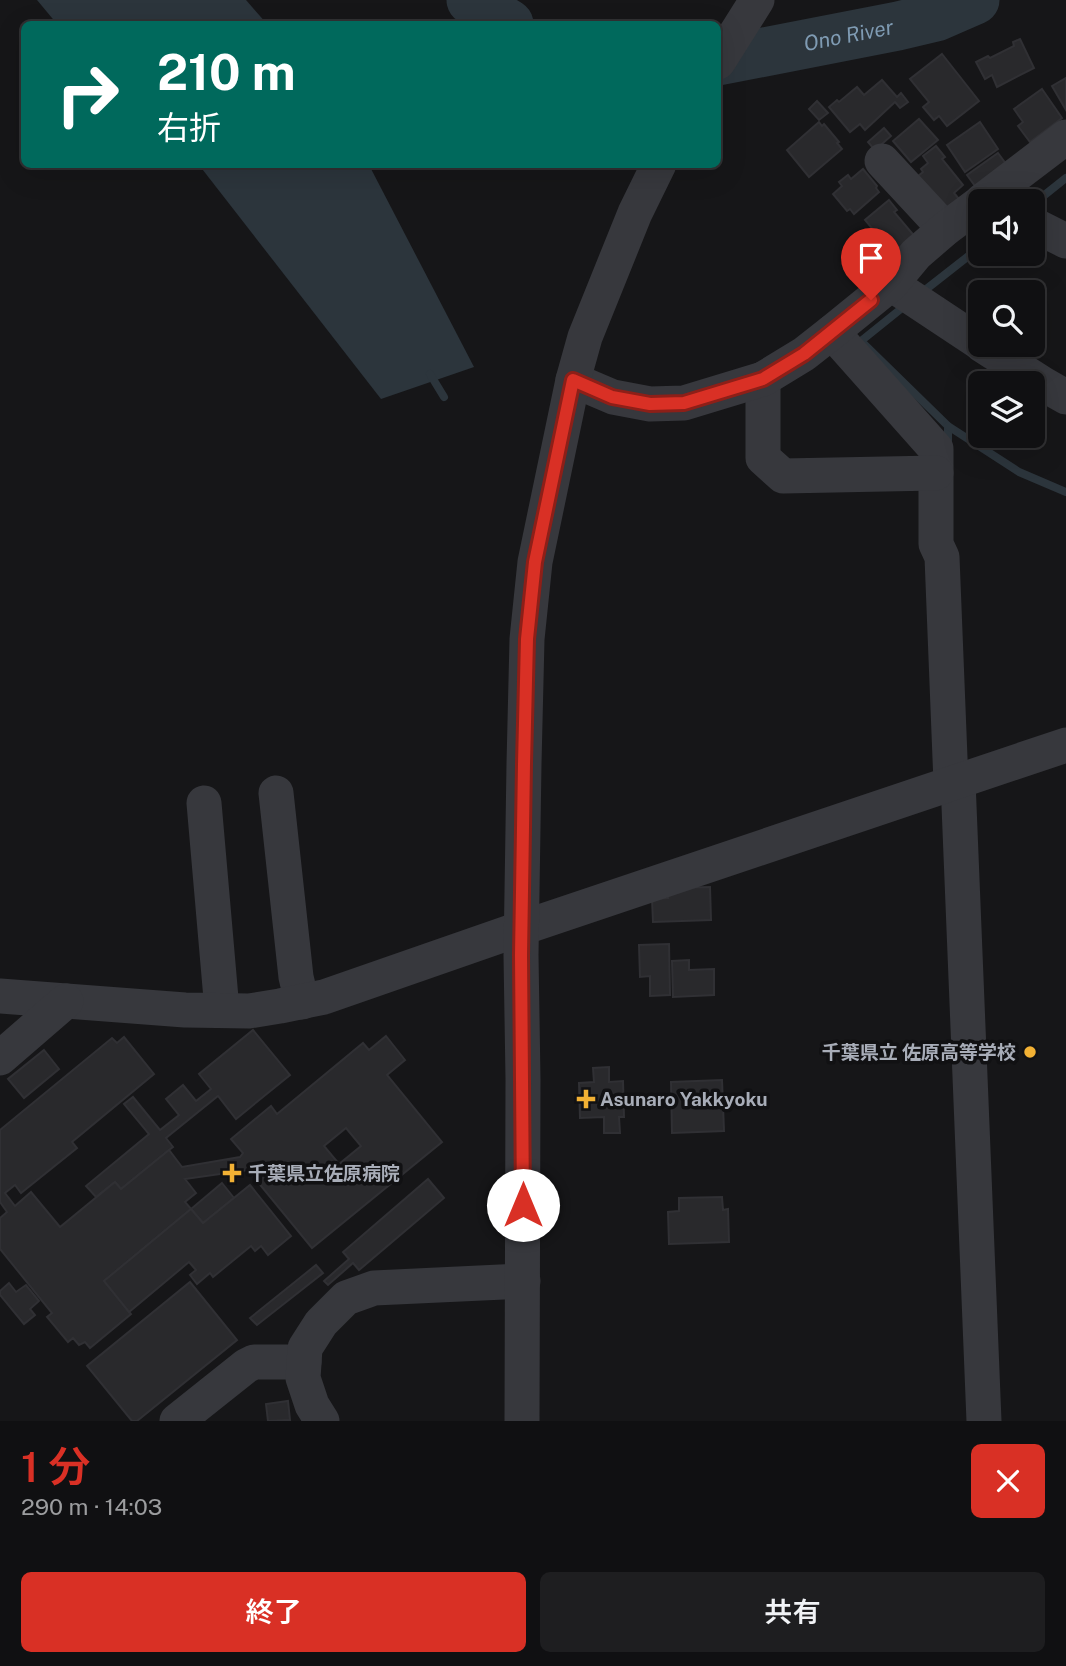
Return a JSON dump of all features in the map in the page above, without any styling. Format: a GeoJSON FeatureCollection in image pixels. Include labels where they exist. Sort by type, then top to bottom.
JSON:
{"type":"FeatureCollection","features":[{"type":"Feature","properties":{"kind":"street"},"geometry":{"type":"LineString","coordinates":[[721,57],[754,5]]}},
{"type":"Feature","properties":{"kind":"street"},"geometry":{"type":"LineString","coordinates":[[998,189],[1066,136]]}},
{"type":"Feature","properties":{"kind":"street"},"geometry":{"type":"LineString","coordinates":[[882,161],[945,229]]}},
{"type":"Feature","properties":{"kind":"street"},"geometry":{"type":"LineString","coordinates":[[523,1421],[524,764],[527,639],[535,562],[584,337],[635,213],[657,168]]}},
{"type":"Feature","properties":{"kind":"street"},"geometry":{"type":"LineString","coordinates":[[573,380],[612,397],[650,404],[684,403],[763,379],[804,354],[891,284],[916,254],[968,212]]}},
{"type":"Feature","properties":{"kind":"street"},"geometry":{"type":"LineString","coordinates":[[1045,231],[1066,242]]}},
{"type":"Feature","properties":{"kind":"street"},"geometry":{"type":"LineString","coordinates":[[891,284],[968,335]]}},
{"type":"Feature","properties":{"kind":"street"},"geometry":{"type":"LineString","coordinates":[[832,332],[936,449],[936,544],[942,557],[959,780],[984,1421]]}},
{"type":"Feature","properties":{"kind":"street"},"geometry":{"type":"LineString","coordinates":[[1001,357],[1066,397]]}},
{"type":"Feature","properties":{"kind":"street"},"geometry":{"type":"LineString","coordinates":[[763,379],[763,458],[783,476],[936,473]]}},
{"type":"Feature","properties":{"kind":"street"},"geometry":{"type":"LineString","coordinates":[[0,996],[185,1010],[249,1011],[324,997],[1066,745]]}},
{"type":"Feature","properties":{"kind":"street"},"geometry":{"type":"LineString","coordinates":[[276,793],[296,977],[302,1002]]}},
{"type":"Feature","properties":{"kind":"street"},"geometry":{"type":"LineString","coordinates":[[204,803],[222,1010]]}},
{"type":"Feature","properties":{"kind":"street"},"geometry":{"type":"LineString","coordinates":[[0,1058],[66,1001]]}},
{"type":"Feature","properties":{"kind":"street"},"geometry":{"type":"LineString","coordinates":[[322,1421],[312,1405],[303,1378],[305,1348],[321,1323],[346,1298],[374,1288],[523,1281]]}},
{"type":"Feature","properties":{"kind":"street"},"geometry":{"type":"LineString","coordinates":[[177,1421],[254,1362],[304,1362]]}},
{"type":"Feature","properties":{"kind":"shaded area"},"geometry":{"type":"Polygon","coordinates":[[[37,0],[246,0],[264,21],[54,21],[37,0]]]}},
{"type":"Feature","properties":{"kind":"shaded area"},"geometry":{"type":"Polygon","coordinates":[[[201,168],[371,168],[474,367],[381,399],[201,168]]]}},
{"type":"Feature","properties":{"kind":"building"},"geometry":{"type":"Polygon","coordinates":[[[1020,39],[1034,68],[997,87],[992,75],[985,79],[976,62],[1014,46],[1013,42],[1020,39]]]}},
{"type":"Feature","properties":{"kind":"building"},"geometry":{"type":"Polygon","coordinates":[[[942,54],[979,101],[947,126],[939,116],[934,120],[923,107],[929,102],[910,79],[942,54]]]}},
{"type":"Feature","properties":{"kind":"building"},"geometry":{"type":"Polygon","coordinates":[[[1066,78],[1066,110],[1052,86],[1066,78]]]}},
{"type":"Feature","properties":{"kind":"building"},"geometry":{"type":"Polygon","coordinates":[[[882,80],[897,97],[901,93],[908,102],[900,108],[895,102],[865,130],[860,124],[850,132],[829,107],[857,87],[864,95],[882,80]]]}},
{"type":"Feature","properties":{"kind":"building"},"geometry":{"type":"Polygon","coordinates":[[[1042,89],[1062,118],[1030,142],[1018,126],[1023,122],[1014,109],[1042,89]]]}},
{"type":"Feature","properties":{"kind":"building"},"geometry":{"type":"Polygon","coordinates":[[[817,101],[828,113],[819,120],[809,109],[817,101]]]}},
{"type":"Feature","properties":{"kind":"building"},"geometry":{"type":"Polygon","coordinates":[[[919,119],[938,140],[911,162],[893,141],[919,119]]]}},
{"type":"Feature","properties":{"kind":"building"},"geometry":{"type":"Polygon","coordinates":[[[819,122],[822,126],[824,124],[842,149],[809,177],[787,150],[819,122]]]}},
{"type":"Feature","properties":{"kind":"building"},"geometry":{"type":"Polygon","coordinates":[[[980,122],[998,149],[965,172],[947,145],[980,122]]]}},
{"type":"Feature","properties":{"kind":"building"},"geometry":{"type":"Polygon","coordinates":[[[884,128],[891,136],[875,150],[868,142],[884,128]]]}},
{"type":"Feature","properties":{"kind":"building"},"geometry":{"type":"Polygon","coordinates":[[[936,146],[945,157],[942,159],[963,185],[954,193],[959,199],[940,215],[912,181],[923,172],[921,169],[928,163],[923,156],[936,146]]]}},
{"type":"Feature","properties":{"kind":"building"},"geometry":{"type":"Polygon","coordinates":[[[998,153],[1009,168],[979,189],[967,175],[998,153]]]}},
{"type":"Feature","properties":{"kind":"building"},"geometry":{"type":"Polygon","coordinates":[[[863,169],[879,192],[854,214],[850,209],[847,211],[833,194],[842,186],[839,182],[848,175],[851,179],[863,169]]]}},
{"type":"Feature","properties":{"kind":"building"},"geometry":{"type":"Polygon","coordinates":[[[889,200],[897,210],[894,212],[916,238],[895,256],[865,220],[889,200]]]}},
{"type":"Feature","properties":{"kind":"building"},"geometry":{"type":"Polygon","coordinates":[[[710,887],[711,920],[653,922],[652,899],[668,898],[668,888],[710,887]]]}},
{"type":"Feature","properties":{"kind":"building"},"geometry":{"type":"Polygon","coordinates":[[[669,944],[670,995],[650,996],[650,976],[640,977],[639,945],[669,944]]]}},
{"type":"Feature","properties":{"kind":"building"},"geometry":{"type":"Polygon","coordinates":[[[689,960],[689,970],[714,969],[714,995],[673,997],[672,961],[689,960]]]}},
{"type":"Feature","properties":{"kind":"building"},"geometry":{"type":"Polygon","coordinates":[[[253,1030],[290,1075],[236,1119],[218,1096],[166,1138],[173,1147],[121,1189],[115,1182],[96,1197],[86,1186],[149,1134],[124,1104],[133,1097],[160,1130],[179,1115],[166,1099],[183,1085],[196,1101],[211,1089],[199,1074],[253,1030]]]}},
{"type":"Feature","properties":{"kind":"building"},"geometry":{"type":"Polygon","coordinates":[[[386,1036],[405,1060],[387,1075],[442,1142],[312,1248],[248,1170],[185,1179],[196,1193],[185,1202],[191,1209],[104,1281],[131,1314],[90,1348],[85,1342],[79,1345],[73,1338],[68,1342],[47,1317],[52,1313],[0,1249],[0,1218],[7,1212],[0,1202],[0,1130],[112,1038],[117,1043],[124,1037],[154,1074],[72,1142],[77,1148],[21,1193],[15,1185],[5,1193],[15,1206],[31,1192],[60,1227],[115,1182],[121,1189],[169,1150],[182,1167],[240,1157],[243,1153],[231,1139],[271,1106],[277,1114],[363,1043],[369,1050],[386,1036]],[[346,1128],[324,1146],[339,1164],[361,1146],[346,1128]]]}},
{"type":"Feature","properties":{"kind":"building"},"geometry":{"type":"Polygon","coordinates":[[[44,1050],[59,1069],[24,1098],[8,1079],[44,1050]]]}},
{"type":"Feature","properties":{"kind":"building"},"geometry":{"type":"Polygon","coordinates":[[[609,1067],[609,1082],[623,1081],[624,1117],[619,1117],[620,1133],[604,1133],[604,1117],[580,1118],[579,1083],[594,1082],[593,1068],[609,1067]]]}},
{"type":"Feature","properties":{"kind":"building"},"geometry":{"type":"Polygon","coordinates":[[[722,1080],[724,1131],[672,1133],[671,1082],[722,1080]]]}},
{"type":"Feature","properties":{"kind":"building"},"geometry":{"type":"Polygon","coordinates":[[[428,1179],[444,1198],[359,1270],[353,1263],[328,1285],[324,1281],[349,1259],[343,1252],[428,1179]]]}},
{"type":"Feature","properties":{"kind":"building"},"geometry":{"type":"Polygon","coordinates":[[[222,1183],[234,1198],[203,1223],[191,1209],[222,1183]]]}},
{"type":"Feature","properties":{"kind":"building"},"geometry":{"type":"Polygon","coordinates":[[[250,1185],[291,1236],[268,1255],[261,1246],[255,1251],[251,1246],[213,1277],[210,1273],[197,1284],[190,1275],[196,1270],[189,1262],[129,1312],[104,1281],[191,1209],[203,1223],[250,1185]]]}},
{"type":"Feature","properties":{"kind":"building"},"geometry":{"type":"Polygon","coordinates":[[[722,1197],[723,1210],[728,1209],[729,1242],[669,1244],[668,1212],[679,1211],[679,1198],[722,1197]]]}},
{"type":"Feature","properties":{"kind":"building"},"geometry":{"type":"Polygon","coordinates":[[[316,1265],[323,1273],[257,1325],[250,1318],[316,1265]]]}},
{"type":"Feature","properties":{"kind":"building"},"geometry":{"type":"Polygon","coordinates":[[[190,1282],[237,1340],[137,1421],[132,1421],[87,1366],[190,1282]]]}},
{"type":"Feature","properties":{"kind":"building"},"geometry":{"type":"Polygon","coordinates":[[[9,1283],[16,1292],[26,1285],[39,1301],[30,1309],[35,1315],[24,1324],[0,1295],[0,1291],[9,1283]]]}},
{"type":"Feature","properties":{"kind":"building"},"geometry":{"type":"Polygon","coordinates":[[[288,1401],[290,1420],[268,1421],[266,1404],[288,1401]]]}},
{"type":"Feature","properties":{"kind":"waterway","name":"Ono River"},"geometry":{"type":"LineString","coordinates":[[471,0],[504,21]]}},
{"type":"Feature","properties":{"kind":"waterway","name":"Ono River"},"geometry":{"type":"LineString","coordinates":[[721,60],[936,17],[975,0]]}},
{"type":"Feature","properties":{"kind":"waterway"},"geometry":{"type":"LineString","coordinates":[[1045,195],[1066,178]]}},
{"type":"Feature","properties":{"kind":"waterway"},"geometry":{"type":"LineString","coordinates":[[920,294],[968,256]]}},
{"type":"Feature","properties":{"kind":"waterway"},"geometry":{"type":"LineString","coordinates":[[907,304],[861,341],[948,426],[948,446]]}},
{"type":"Feature","properties":{"kind":"waterway"},"geometry":{"type":"LineString","coordinates":[[430,374],[444,397]]}},
{"type":"Feature","properties":{"kind":"waterway"},"geometry":{"type":"LineString","coordinates":[[948,426],[1019,472],[1066,492]]}},
{"type":"Feature","properties":{"kind":"place","name":"千葉県立 佐原高等学校"},"geometry":{"type":"Point","coordinates":[1030,1052]}},
{"type":"Feature","properties":{"kind":"place","name":"Asunaro Yakkyoku"},"geometry":{"type":"Point","coordinates":[586,1099]}},
{"type":"Feature","properties":{"kind":"place","name":"千葉県立佐原病院"},"geometry":{"type":"Point","coordinates":[232,1173]}},
{"type":"Feature","properties":{"kind":"route"},"geometry":{"type":"LineString","coordinates":[[523,1205],[521,955],[527,639],[535,562],[573,380],[612,397],[650,404],[684,403],[763,379],[804,354],[871,300]]}}]}
